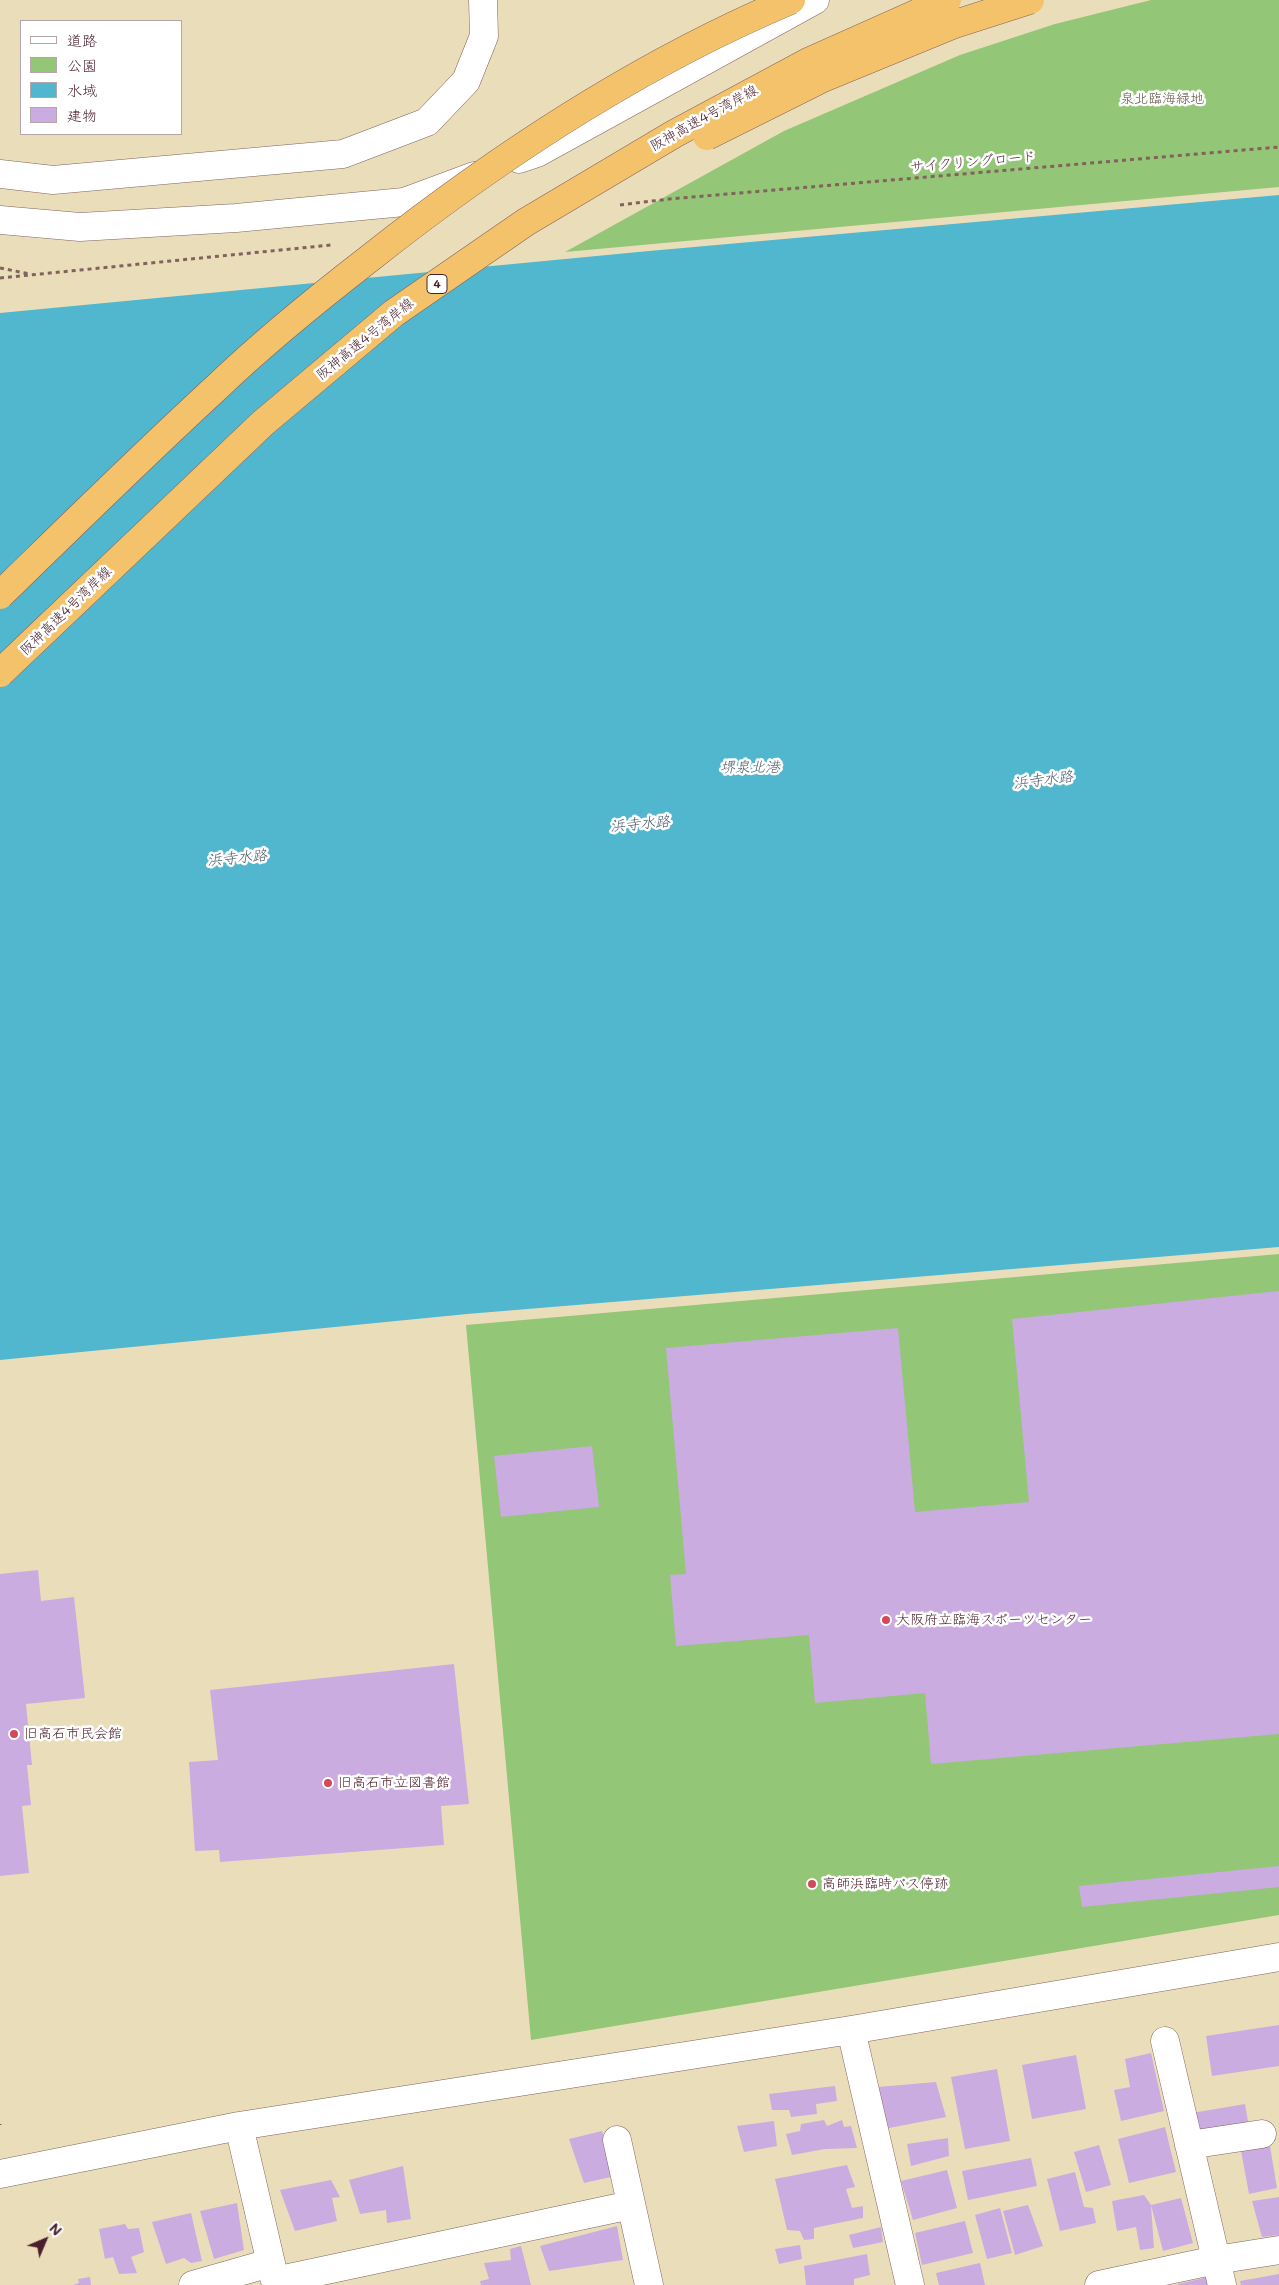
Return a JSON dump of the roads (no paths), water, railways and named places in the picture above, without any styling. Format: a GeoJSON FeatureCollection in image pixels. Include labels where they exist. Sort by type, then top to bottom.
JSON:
{"type":"FeatureCollection","features":[{"type":"Feature","properties":{"kind":"highway"},"geometry":{"type":"LineString","coordinates":[[0,595],[218,385],[321,296],[433,208],[549,129],[649,69],[791,0]]}},
{"type":"Feature","properties":{"kind":"highway","name":"阪神高速4号湾岸線"},"geometry":{"type":"LineString","coordinates":[[0,673],[262,423],[394,313],[526,222],[674,134],[808,62],[947,0]]}},
{"type":"Feature","properties":{"kind":"highway","name":"4"},"geometry":{"type":"LineString","coordinates":[[526,222],[685,147],[823,78],[952,24],[1030,0]]}},
{"type":"Feature","properties":{"kind":"street"},"geometry":{"type":"LineString","coordinates":[[0,174],[53,180],[343,154],[427,122],[466,81],[484,36],[483,0]]}},
{"type":"Feature","properties":{"kind":"street"},"geometry":{"type":"LineString","coordinates":[[0,220],[80,227],[236,218],[404,202],[537,152],[814,0]]}},
{"type":"Feature","properties":{"kind":"street"},"geometry":{"type":"LineString","coordinates":[[0,2174],[238,2126],[851,2030],[1279,1957]]}},
{"type":"Feature","properties":{"kind":"street"},"geometry":{"type":"LineString","coordinates":[[851,2030],[910,2285]]}},
{"type":"Feature","properties":{"kind":"street"},"geometry":{"type":"LineString","coordinates":[[1165,2041],[1219,2273]]}},
{"type":"Feature","properties":{"kind":"street"},"geometry":{"type":"LineString","coordinates":[[238,2126],[274,2276]]}},
{"type":"Feature","properties":{"kind":"street"},"geometry":{"type":"LineString","coordinates":[[1189,2145],[1262,2134]]}},
{"type":"Feature","properties":{"kind":"street"},"geometry":{"type":"LineString","coordinates":[[617,2140],[649,2285]]}},
{"type":"Feature","properties":{"kind":"street"},"geometry":{"type":"LineString","coordinates":[[193,2285],[274,2276],[631,2205]]}},
{"type":"Feature","properties":{"kind":"street"},"geometry":{"type":"LineString","coordinates":[[1099,2285],[1219,2273],[1279,2250]]}},
{"type":"Feature","properties":{"kind":"water","name":"堺泉北港"},"geometry":{"type":"Polygon","coordinates":[[[1279,195],[1279,1247],[467,1314],[0,1360],[0,313],[649,251],[1279,195]]]}},
{"type":"Feature","properties":{"kind":"place","name":"大阪府立臨海スポーツセンター"},"geometry":{"type":"Point","coordinates":[886,1620]}},
{"type":"Feature","properties":{"kind":"place","name":"旧高石市民会館"},"geometry":{"type":"Point","coordinates":[14,1734]}},
{"type":"Feature","properties":{"kind":"place","name":"旧高石市立図書館"},"geometry":{"type":"Point","coordinates":[328,1783]}},
{"type":"Feature","properties":{"kind":"place","name":"高師浜臨時バス停跡"},"geometry":{"type":"Point","coordinates":[812,1884]}},
{"type":"Feature","properties":{"kind":"park label","name":"泉北臨海緑地"},"geometry":{"type":"Point","coordinates":[1162,99]}},
{"type":"Feature","properties":{"kind":"water label","name":"浜寺水路"},"geometry":{"type":"Point","coordinates":[1043,780]}},
{"type":"Feature","properties":{"kind":"water label","name":"浜寺水路"},"geometry":{"type":"Point","coordinates":[640,824]}},
{"type":"Feature","properties":{"kind":"water label","name":"浜寺水路"},"geometry":{"type":"Point","coordinates":[237,858]}}]}
